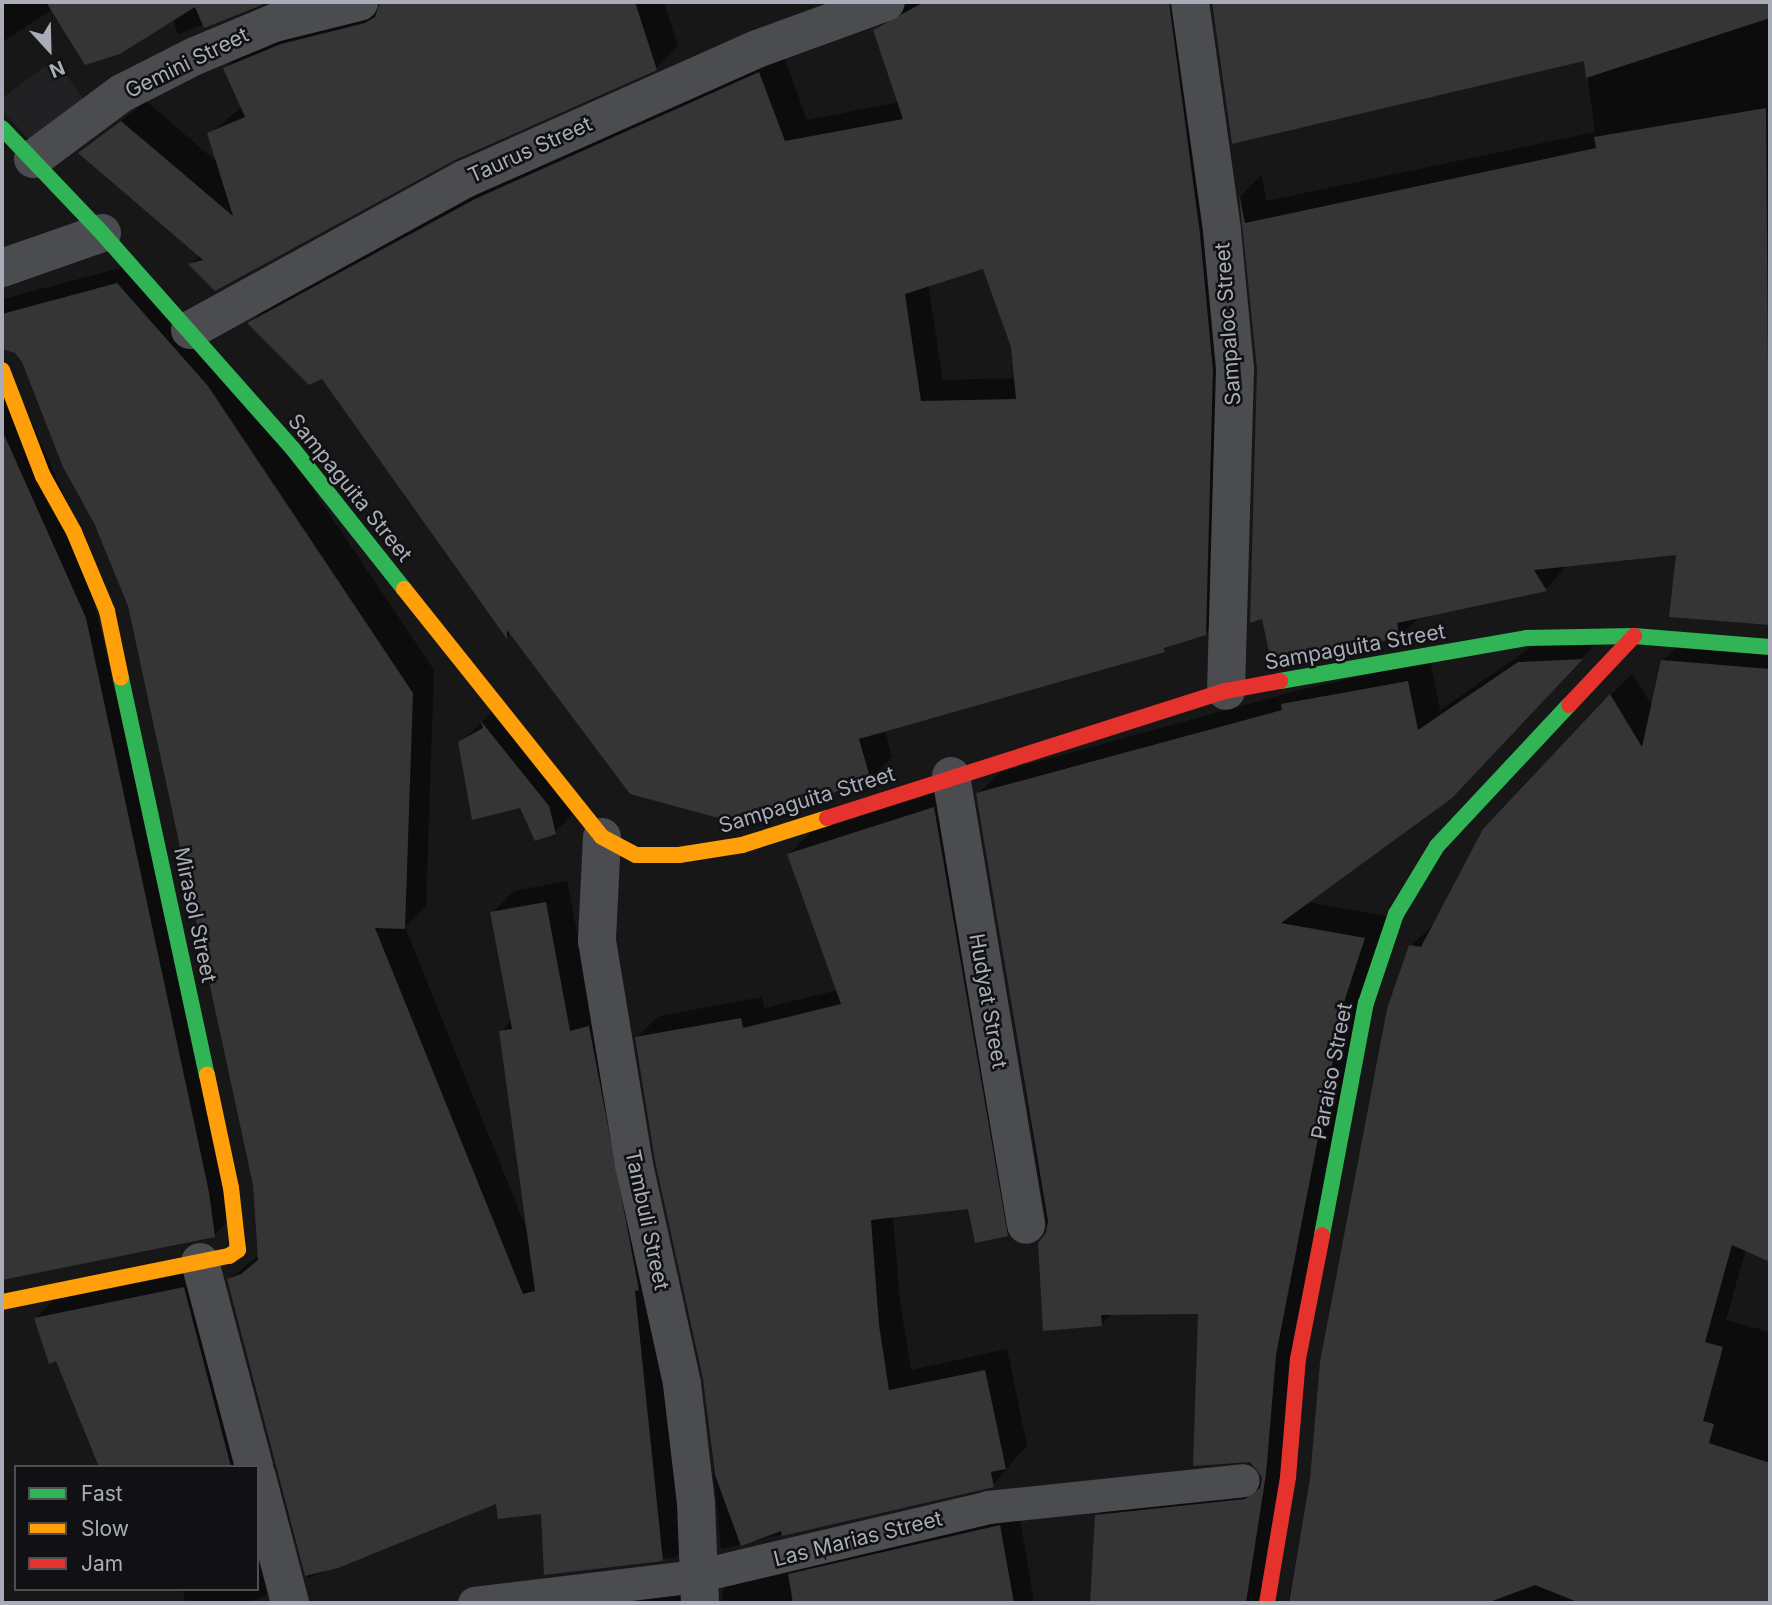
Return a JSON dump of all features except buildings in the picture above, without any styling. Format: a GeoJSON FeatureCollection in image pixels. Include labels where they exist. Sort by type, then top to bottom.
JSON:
{"type":"FeatureCollection","features":[{"type":"Feature","properties":{"kind":"street","name":"Gemini Street"},"geometry":{"type":"LineString","coordinates":[[33,159],[122,93],[195,57],[274,23],[359,2]]}},
{"type":"Feature","properties":{"kind":"street","name":"Taurus Street"},"geometry":{"type":"LineString","coordinates":[[190,330],[465,179],[757,50],[886,2]]}},
{"type":"Feature","properties":{"kind":"street","name":"Sampaloc Street"},"geometry":{"type":"LineString","coordinates":[[1190,2],[1222,231],[1235,369],[1226,691]]}},
{"type":"Feature","properties":{"kind":"street","name":"Sampaguita Street"},"geometry":{"type":"LineString","coordinates":[[2,128],[190,330],[293,449],[602,837],[636,855],[679,855],[742,845],[951,776],[1226,691],[1526,638],[1634,636],[1770,647]]}},
{"type":"Feature","properties":{"kind":"street"},"geometry":{"type":"LineString","coordinates":[[2,268],[102,233]]}},
{"type":"Feature","properties":{"kind":"street","name":"Mirasol Street"},"geometry":{"type":"LineString","coordinates":[[2,370],[43,476],[74,532],[107,611],[238,1238],[234,1254],[2,1302]]}},
{"type":"Feature","properties":{"kind":"street","name":"Paraiso Street"},"geometry":{"type":"LineString","coordinates":[[1267,1603],[1288,1477],[1298,1359],[1366,1003],[1396,914],[1437,846],[1634,636]]}},
{"type":"Feature","properties":{"kind":"street","name":"Hudyat Street"},"geometry":{"type":"LineString","coordinates":[[951,776],[1026,1225]]}},
{"type":"Feature","properties":{"kind":"street","name":"Tambuli Street"},"geometry":{"type":"LineString","coordinates":[[602,837],[597,941],[634,1166],[682,1384],[696,1504],[699,1590]]}},
{"type":"Feature","properties":{"kind":"street"},"geometry":{"type":"LineString","coordinates":[[200,1262],[253,1465]]}},
{"type":"Feature","properties":{"kind":"street"},"geometry":{"type":"LineString","coordinates":[[259,1485],[290,1603]]}},
{"type":"Feature","properties":{"kind":"lane","name":"Las Marias Street"},"geometry":{"type":"LineString","coordinates":[[474,1603],[699,1590],[988,1507],[1243,1480]]}},
{"type":"Feature","properties":{"kind":"shaded area"},"geometry":{"type":"Polygon","coordinates":[[[55,59],[92,111],[42,153],[2,111],[2,98],[55,59]]]}},
{"type":"Feature","properties":{"kind":"traffic: fast"},"geometry":{"type":"LineString","coordinates":[[2,128],[102,233],[293,449],[404,589]]}},
{"type":"Feature","properties":{"kind":"traffic: fast"},"geometry":{"type":"LineString","coordinates":[[1280,681],[1526,638],[1634,636],[1770,647]]}},
{"type":"Feature","properties":{"kind":"traffic: fast"},"geometry":{"type":"LineString","coordinates":[[121,678],[207,1075]]}},
{"type":"Feature","properties":{"kind":"traffic: fast"},"geometry":{"type":"LineString","coordinates":[[1322,1235],[1366,1003],[1396,914],[1437,846],[1569,705]]}},
{"type":"Feature","properties":{"kind":"traffic: slow"},"geometry":{"type":"LineString","coordinates":[[2,370],[43,476],[74,532],[107,611],[121,678]]}},
{"type":"Feature","properties":{"kind":"traffic: slow"},"geometry":{"type":"LineString","coordinates":[[404,589],[602,837],[636,855],[679,855],[742,845],[827,818]]}},
{"type":"Feature","properties":{"kind":"traffic: slow"},"geometry":{"type":"LineString","coordinates":[[2,1302],[229,1256],[238,1250],[231,1188],[207,1075]]}},
{"type":"Feature","properties":{"kind":"traffic: jam"},"geometry":{"type":"LineString","coordinates":[[1569,705],[1634,636]]}},
{"type":"Feature","properties":{"kind":"traffic: jam"},"geometry":{"type":"LineString","coordinates":[[827,818],[1226,691],[1280,681]]}},
{"type":"Feature","properties":{"kind":"traffic: jam"},"geometry":{"type":"LineString","coordinates":[[1267,1603],[1288,1477],[1298,1359],[1322,1235]]}}]}
